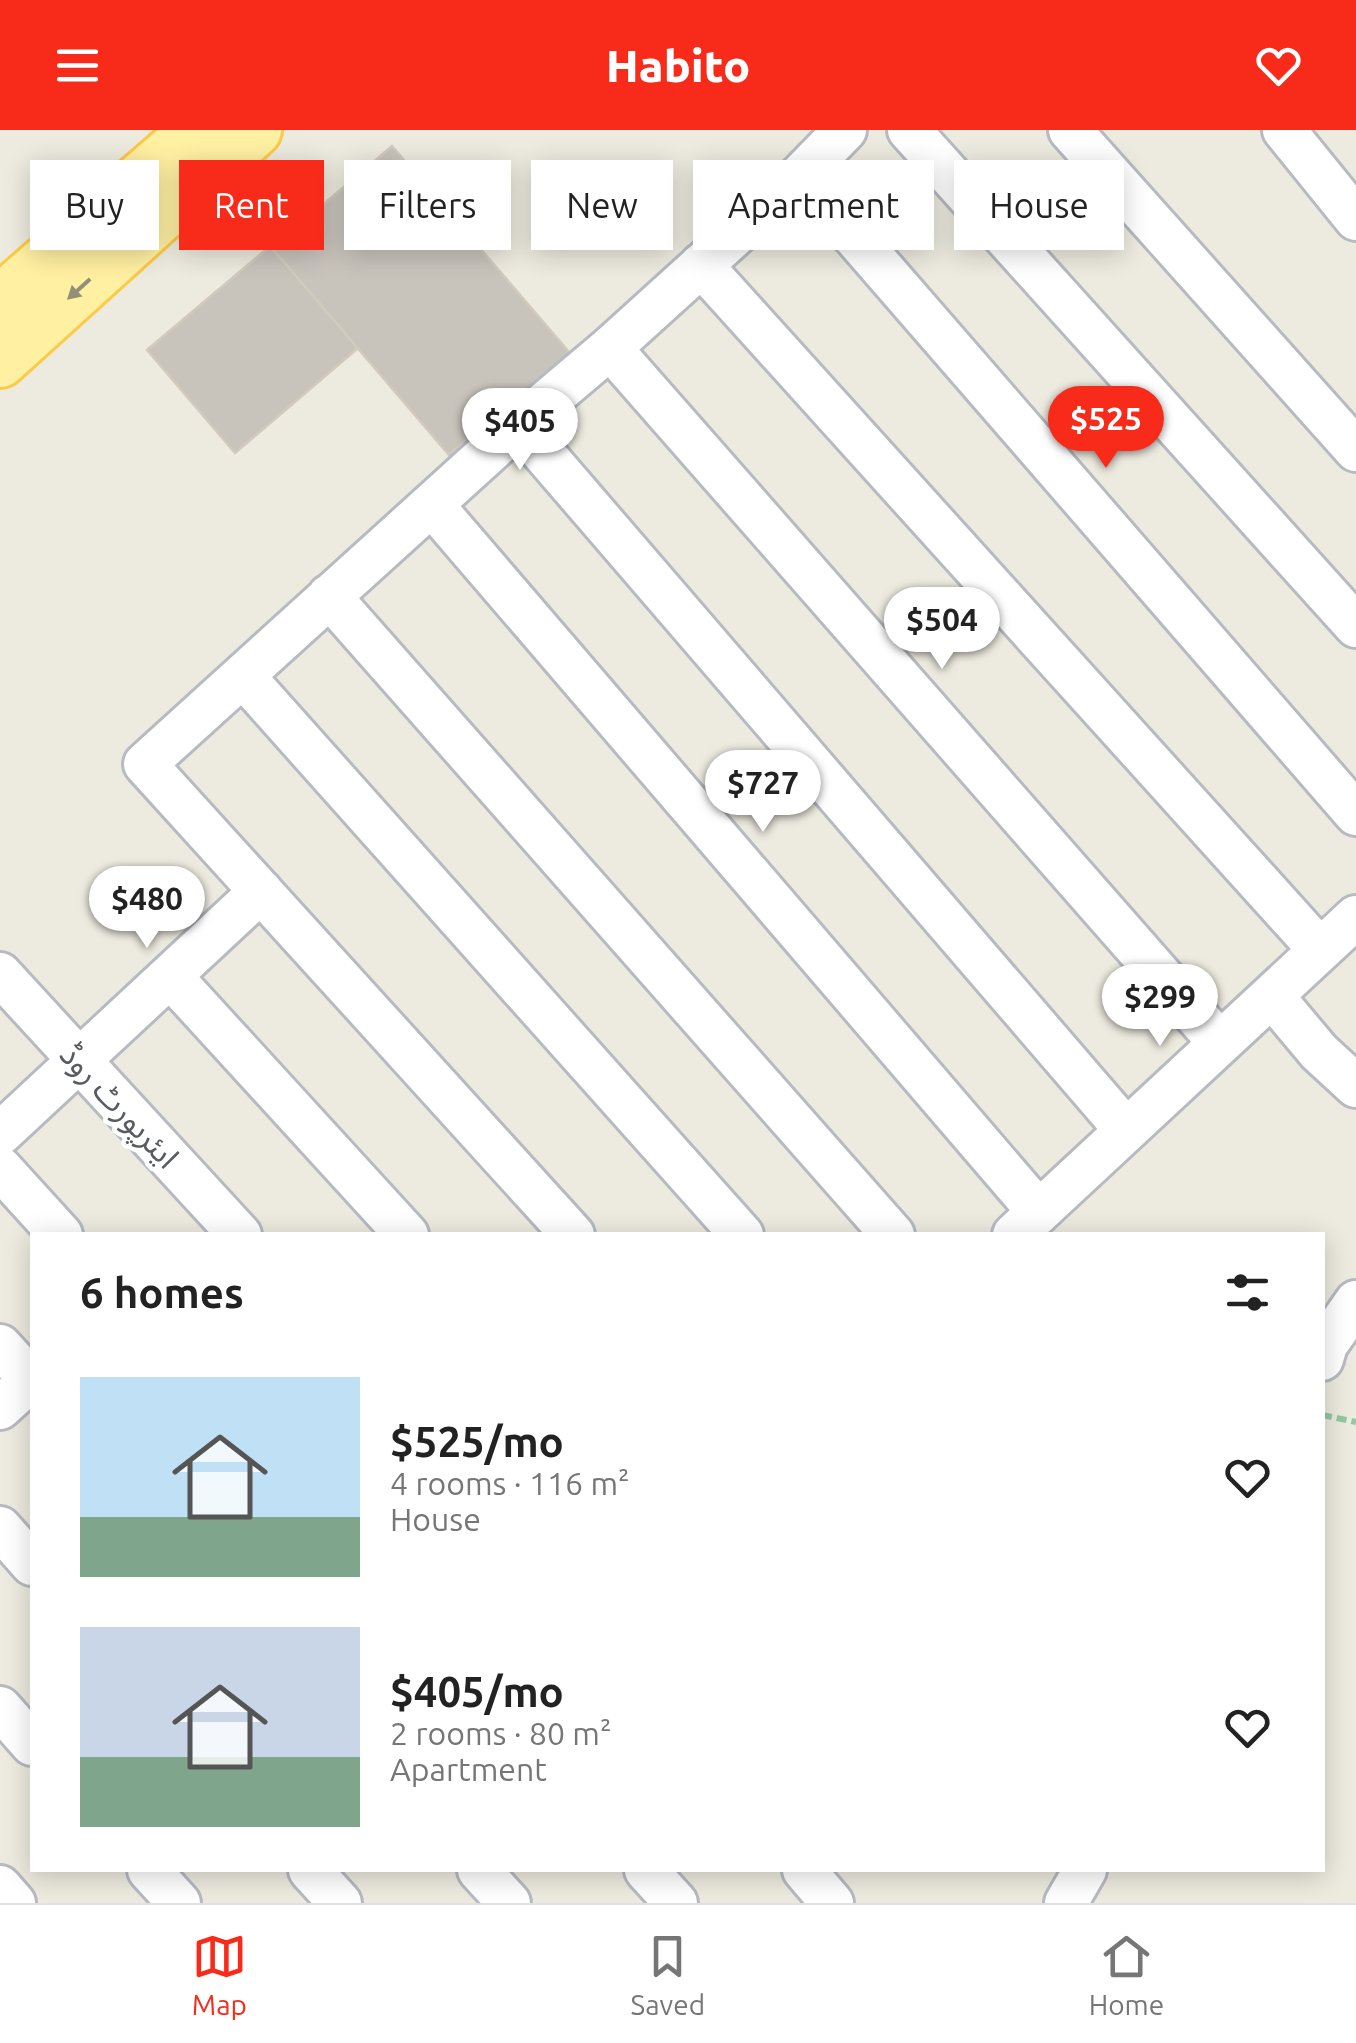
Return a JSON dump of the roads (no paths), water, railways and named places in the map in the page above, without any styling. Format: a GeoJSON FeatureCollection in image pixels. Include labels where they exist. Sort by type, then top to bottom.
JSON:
{"type":"FeatureCollection","features":[{"type":"Feature","properties":{"kind":"main road"},"geometry":{"type":"LineString","coordinates":[[0,302],[196,130]]}},
{"type":"Feature","properties":{"kind":"main road"},"geometry":{"type":"LineString","coordinates":[[0,361],[254,130]]}},
{"type":"Feature","properties":{"kind":"street"},"geometry":{"type":"LineString","coordinates":[[815,160],[844,130]]}},
{"type":"Feature","properties":{"kind":"street"},"geometry":{"type":"LineString","coordinates":[[909,130],[1356,626]]}},
{"type":"Feature","properties":{"kind":"street"},"geometry":{"type":"LineString","coordinates":[[1070,130],[1356,450]]}},
{"type":"Feature","properties":{"kind":"street"},"geometry":{"type":"LineString","coordinates":[[1284,130],[1356,219]]}},
{"type":"Feature","properties":{"kind":"street"},"geometry":{"type":"LineString","coordinates":[[570,1232],[145,764],[718,250]]}},
{"type":"Feature","properties":{"kind":"street"},"geometry":{"type":"LineString","coordinates":[[865,250],[1356,814]]}},
{"type":"Feature","properties":{"kind":"street"},"geometry":{"type":"LineString","coordinates":[[701,265],[1320,950]]}},
{"type":"Feature","properties":{"kind":"street"},"geometry":{"type":"LineString","coordinates":[[610,348],[1220,1044]]}},
{"type":"Feature","properties":{"kind":"street"},"geometry":{"type":"LineString","coordinates":[[519,425],[1126,1130]]}},
{"type":"Feature","properties":{"kind":"street"},"geometry":{"type":"LineString","coordinates":[[433,506],[1026,1224],[1356,917]]}},
{"type":"Feature","properties":{"kind":"street"},"geometry":{"type":"LineString","coordinates":[[329,596],[890,1232]]}},
{"type":"Feature","properties":{"kind":"street"},"geometry":{"type":"LineString","coordinates":[[243,676],[739,1232]]}},
{"type":"Feature","properties":{"kind":"street"},"geometry":{"type":"LineString","coordinates":[[0,1134],[261,891]]}},
{"type":"Feature","properties":{"kind":"street","name":"ایئرپورٹ روڈ"},"geometry":{"type":"LineString","coordinates":[[0,974],[237,1232]]}},
{"type":"Feature","properties":{"kind":"street"},"geometry":{"type":"LineString","coordinates":[[171,978],[404,1232]]}},
{"type":"Feature","properties":{"kind":"street"},"geometry":{"type":"LineString","coordinates":[[1272,996],[1319,1052],[1356,1086]]}},
{"type":"Feature","properties":{"kind":"street"},"geometry":{"type":"LineString","coordinates":[[0,1168],[58,1232]]}},
{"type":"Feature","properties":{"kind":"street"},"geometry":{"type":"LineString","coordinates":[[1325,1348],[1356,1302]]}},
{"type":"Feature","properties":{"kind":"street"},"geometry":{"type":"LineString","coordinates":[[0,1346],[30,1379]]}},
{"type":"Feature","properties":{"kind":"street"},"geometry":{"type":"LineString","coordinates":[[0,1408],[30,1383]]}},
{"type":"Feature","properties":{"kind":"street"},"geometry":{"type":"LineString","coordinates":[[0,1528],[30,1562]]}},
{"type":"Feature","properties":{"kind":"street"},"geometry":{"type":"LineString","coordinates":[[0,1708],[30,1742]]}},
{"type":"Feature","properties":{"kind":"street"},"geometry":{"type":"LineString","coordinates":[[151,1872],[179,1903]]}},
{"type":"Feature","properties":{"kind":"street"},"geometry":{"type":"LineString","coordinates":[[312,1872],[340,1903]]}},
{"type":"Feature","properties":{"kind":"street"},"geometry":{"type":"LineString","coordinates":[[480,1872],[509,1903]]}},
{"type":"Feature","properties":{"kind":"street"},"geometry":{"type":"LineString","coordinates":[[648,1872],[676,1903]]}},
{"type":"Feature","properties":{"kind":"street"},"geometry":{"type":"LineString","coordinates":[[806,1872],[832,1903]]}},
{"type":"Feature","properties":{"kind":"street"},"geometry":{"type":"LineString","coordinates":[[1066,1903],[1084,1872]]}},
{"type":"Feature","properties":{"kind":"street"},"geometry":{"type":"LineString","coordinates":[[0,1888],[14,1903]]}}]}
